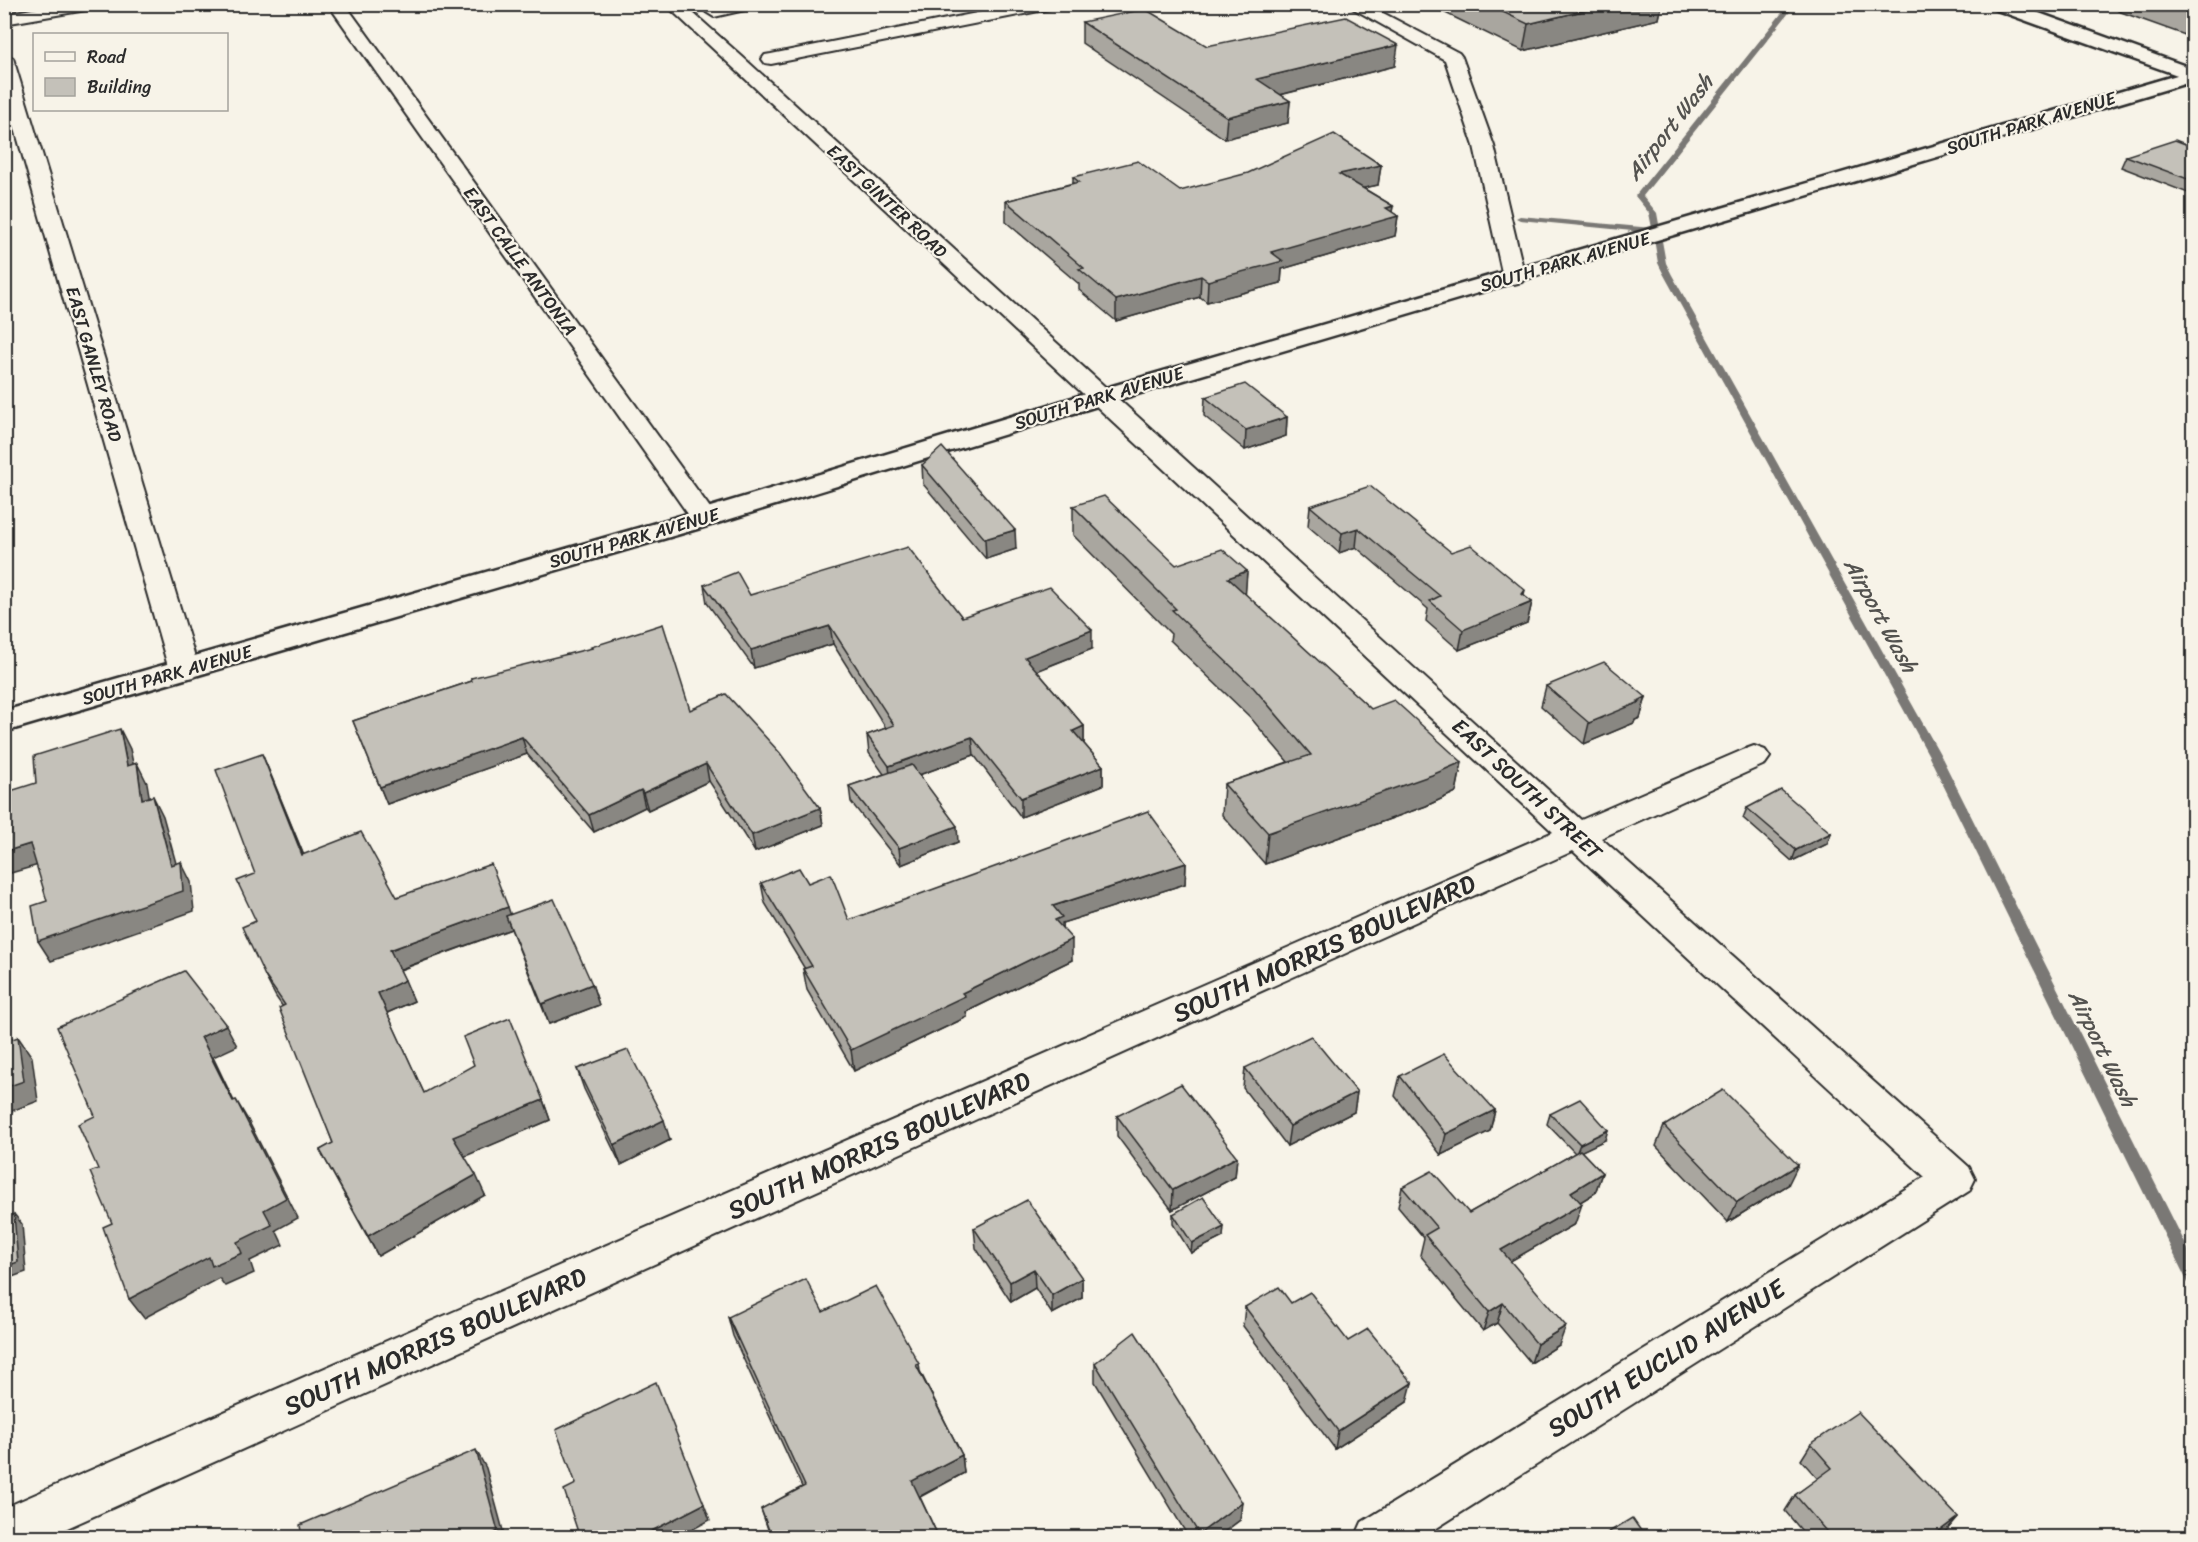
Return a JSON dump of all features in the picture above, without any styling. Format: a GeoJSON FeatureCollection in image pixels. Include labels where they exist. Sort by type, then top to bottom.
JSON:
{"type":"FeatureCollection","features":[{"type":"Feature","properties":{"kind":"main road"},"geometry":{"type":"LineString","coordinates":[[1997,4],[2193,75]]}},
{"type":"Feature","properties":{"kind":"main road","name":"SOUTH PARK AVENUE"},"geometry":{"type":"LineString","coordinates":[[4,722],[704,518],[1101,397],[1573,260],[2193,75]]}},
{"type":"Feature","properties":{"kind":"street"},"geometry":{"type":"LineString","coordinates":[[4,19],[92,4]]}},
{"type":"Feature","properties":{"kind":"street","name":"EAST CALLE ANTONIA"},"geometry":{"type":"LineString","coordinates":[[336,4],[704,518]]}},
{"type":"Feature","properties":{"kind":"street","name":"EAST GINTER ROAD"},"geometry":{"type":"LineString","coordinates":[[673,4],[1101,397]]}},
{"type":"Feature","properties":{"kind":"street"},"geometry":{"type":"LineString","coordinates":[[714,12],[752,4]]}},
{"type":"Feature","properties":{"kind":"street"},"geometry":{"type":"LineString","coordinates":[[771,59],[1014,8],[1049,4]]}},
{"type":"Feature","properties":{"kind":"street"},"geometry":{"type":"LineString","coordinates":[[1353,4],[1453,57],[1484,146],[1514,277]]}},
{"type":"Feature","properties":{"kind":"street","name":"EAST GANLEY ROAD"},"geometry":{"type":"LineString","coordinates":[[4,58],[184,670]]}},
{"type":"Feature","properties":{"kind":"street","name":"EAST SOUTH STREET"},"geometry":{"type":"LineString","coordinates":[[1101,397],[1577,836],[1955,1179]]}},
{"type":"Feature","properties":{"kind":"street","name":"SOUTH MORRIS BOULEVARD"},"geometry":{"type":"LineString","coordinates":[[4,1532],[1754,757]]}},
{"type":"Feature","properties":{"kind":"street","name":"SOUTH EUCLID AVENUE"},"geometry":{"type":"LineString","coordinates":[[1378,1538],[1955,1179]]}},
{"type":"Feature","properties":{"kind":"building"},"geometry":{"type":"Polygon","coordinates":[[[1486,4],[1612,4],[1528,24],[1486,4]]]}},
{"type":"Feature","properties":{"kind":"building"},"geometry":{"type":"Polygon","coordinates":[[[1145,9],[1207,46],[1346,17],[1398,45],[1257,79],[1290,101],[1227,117],[1082,22],[1145,9]]]}},
{"type":"Feature","properties":{"kind":"building"},"geometry":{"type":"Polygon","coordinates":[[[1334,134],[1381,165],[1339,174],[1393,206],[1386,208],[1398,216],[1271,252],[1283,261],[1208,281],[1201,276],[1116,300],[1079,269],[1084,268],[1006,201],[1079,182],[1073,177],[1138,161],[1180,191],[1248,173],[1334,134]]]}},
{"type":"Feature","properties":{"kind":"building"},"geometry":{"type":"Polygon","coordinates":[[[2175,140],[2193,147],[2193,181],[2126,156],[2175,140]]]}},
{"type":"Feature","properties":{"kind":"building"},"geometry":{"type":"Polygon","coordinates":[[[1245,384],[1287,417],[1246,430],[1205,397],[1245,384]]]}},
{"type":"Feature","properties":{"kind":"building"},"geometry":{"type":"Polygon","coordinates":[[[942,447],[1015,530],[985,539],[922,465],[942,447]]]}},
{"type":"Feature","properties":{"kind":"building"},"geometry":{"type":"Polygon","coordinates":[[[1370,486],[1451,552],[1471,545],[1525,590],[1522,594],[1532,602],[1463,630],[1430,601],[1440,596],[1358,528],[1342,533],[1310,506],[1370,486]]]}},
{"type":"Feature","properties":{"kind":"building"},"geometry":{"type":"Polygon","coordinates":[[[1104,496],[1176,565],[1222,549],[1247,571],[1228,578],[1371,709],[1394,700],[1462,762],[1432,775],[1268,833],[1224,784],[1311,755],[1253,687],[1172,610],[1176,609],[1073,506],[1104,496]]]}},
{"type":"Feature","properties":{"kind":"building"},"geometry":{"type":"Polygon","coordinates":[[[908,547],[962,617],[1050,587],[1092,630],[1025,657],[1084,726],[1073,731],[1103,766],[1021,798],[972,737],[889,766],[867,735],[894,725],[830,626],[751,650],[704,585],[737,572],[750,595],[908,547]]]}},
{"type":"Feature","properties":{"kind":"building"},"geometry":{"type":"Polygon","coordinates":[[[663,624],[690,710],[726,694],[780,753],[820,808],[752,835],[706,764],[643,793],[641,790],[589,815],[522,737],[380,787],[353,721],[472,681],[471,678],[592,648],[663,624]]]}},
{"type":"Feature","properties":{"kind":"building"},"geometry":{"type":"Polygon","coordinates":[[[1604,662],[1646,697],[1638,701],[1640,702],[1589,723],[1546,686],[1604,662]]]}},
{"type":"Feature","properties":{"kind":"building"},"geometry":{"type":"Polygon","coordinates":[[[120,729],[127,766],[137,763],[142,799],[153,796],[171,865],[181,862],[183,891],[38,941],[32,906],[47,901],[30,844],[4,852],[4,793],[36,783],[34,756],[120,729]]]}},
{"type":"Feature","properties":{"kind":"building"},"geometry":{"type":"Polygon","coordinates":[[[262,754],[302,855],[361,832],[397,897],[491,864],[508,907],[390,950],[405,980],[378,993],[424,1093],[474,1065],[463,1037],[510,1018],[543,1100],[453,1137],[476,1175],[368,1236],[320,1150],[333,1143],[279,1008],[285,1005],[265,976],[242,927],[256,921],[237,881],[255,874],[216,770],[262,754]]]}},
{"type":"Feature","properties":{"kind":"building"},"geometry":{"type":"Polygon","coordinates":[[[912,765],[957,826],[899,848],[849,786],[912,765]]]}},
{"type":"Feature","properties":{"kind":"building"},"geometry":{"type":"Polygon","coordinates":[[[1781,790],[1831,833],[1796,850],[1747,808],[1781,790]]]}},
{"type":"Feature","properties":{"kind":"building"},"geometry":{"type":"Polygon","coordinates":[[[1148,811],[1186,863],[1053,906],[1062,917],[1055,920],[1072,939],[962,993],[965,996],[851,1050],[803,969],[812,966],[761,883],[799,868],[808,883],[831,874],[849,920],[1148,811]]]}},
{"type":"Feature","properties":{"kind":"building"},"geometry":{"type":"Polygon","coordinates":[[[554,899],[592,984],[542,1004],[506,916],[554,899]]]}},
{"type":"Feature","properties":{"kind":"building"},"geometry":{"type":"Polygon","coordinates":[[[184,971],[226,1025],[201,1037],[286,1198],[264,1210],[272,1225],[237,1242],[242,1253],[212,1266],[209,1257],[129,1299],[103,1227],[112,1223],[90,1172],[98,1169],[78,1124],[95,1116],[57,1027],[184,971]]]}},
{"type":"Feature","properties":{"kind":"building"},"geometry":{"type":"Polygon","coordinates":[[[1311,1036],[1357,1092],[1290,1126],[1245,1068],[1311,1036]]]}},
{"type":"Feature","properties":{"kind":"building"},"geometry":{"type":"Polygon","coordinates":[[[18,1037],[24,1081],[4,1088],[4,1042],[18,1037]]]}},
{"type":"Feature","properties":{"kind":"building"},"geometry":{"type":"Polygon","coordinates":[[[628,1050],[664,1120],[614,1145],[577,1069],[628,1050]]]}},
{"type":"Feature","properties":{"kind":"building"},"geometry":{"type":"Polygon","coordinates":[[[1444,1054],[1495,1110],[1446,1134],[1400,1076],[1444,1054]]]}},
{"type":"Feature","properties":{"kind":"building"},"geometry":{"type":"Polygon","coordinates":[[[1181,1084],[1237,1157],[1173,1190],[1117,1116],[1181,1084]]]}},
{"type":"Feature","properties":{"kind":"building"},"geometry":{"type":"Polygon","coordinates":[[[1723,1090],[1798,1165],[1737,1202],[1664,1126],[1723,1090]]]}},
{"type":"Feature","properties":{"kind":"building"},"geometry":{"type":"Polygon","coordinates":[[[1580,1099],[1608,1130],[1580,1144],[1550,1114],[1580,1099]]]}},
{"type":"Feature","properties":{"kind":"building"},"geometry":{"type":"Polygon","coordinates":[[[1580,1150],[1602,1173],[1571,1192],[1582,1204],[1501,1250],[1566,1326],[1537,1344],[1503,1303],[1489,1312],[1425,1235],[1437,1228],[1402,1187],[1432,1171],[1469,1213],[1580,1150]]]}},
{"type":"Feature","properties":{"kind":"building"},"geometry":{"type":"Polygon","coordinates":[[[1203,1197],[1224,1227],[1192,1243],[1173,1214],[1203,1197]]]}},
{"type":"Feature","properties":{"kind":"building"},"geometry":{"type":"Polygon","coordinates":[[[1027,1200],[1082,1278],[1052,1295],[1034,1269],[1010,1282],[974,1228],[1027,1200]]]}},
{"type":"Feature","properties":{"kind":"building"},"geometry":{"type":"Polygon","coordinates":[[[14,1214],[18,1262],[4,1267],[4,1218],[14,1214]]]}},
{"type":"Feature","properties":{"kind":"building"},"geometry":{"type":"Polygon","coordinates":[[[806,1279],[823,1312],[876,1286],[919,1364],[916,1365],[962,1455],[912,1481],[939,1538],[772,1538],[761,1509],[805,1486],[728,1317],[806,1279]]]}},
{"type":"Feature","properties":{"kind":"building"},"geometry":{"type":"Polygon","coordinates":[[[1279,1287],[1291,1303],[1310,1292],[1348,1341],[1368,1329],[1412,1383],[1338,1431],[1245,1307],[1279,1287]]]}},
{"type":"Feature","properties":{"kind":"building"},"geometry":{"type":"Polygon","coordinates":[[[1135,1332],[1242,1502],[1199,1534],[1095,1363],[1135,1332]]]}},
{"type":"Feature","properties":{"kind":"building"},"geometry":{"type":"Polygon","coordinates":[[[656,1382],[704,1504],[638,1538],[580,1538],[564,1490],[576,1484],[556,1430],[656,1382]]]}},
{"type":"Feature","properties":{"kind":"building"},"geometry":{"type":"Polygon","coordinates":[[[1858,1412],[1958,1517],[1930,1538],[1832,1538],[1795,1495],[1832,1468],[1811,1444],[1858,1412]]]}},
{"type":"Feature","properties":{"kind":"building"},"geometry":{"type":"Polygon","coordinates":[[[476,1450],[498,1531],[485,1538],[302,1538],[300,1525],[476,1450]]]}},
{"type":"Feature","properties":{"kind":"building"},"geometry":{"type":"Polygon","coordinates":[[[1632,1518],[1646,1538],[1599,1538],[1632,1518]]]}},
{"type":"Feature","properties":{"kind":"waterway","name":"Airport Wash"},"geometry":{"type":"LineString","coordinates":[[1793,4],[1639,196],[1653,213],[1662,263],[1668,275],[1934,754],[2194,1278]]}},
{"type":"Feature","properties":{"kind":"waterway"},"geometry":{"type":"LineString","coordinates":[[1520,218],[1656,231]]}}]}
